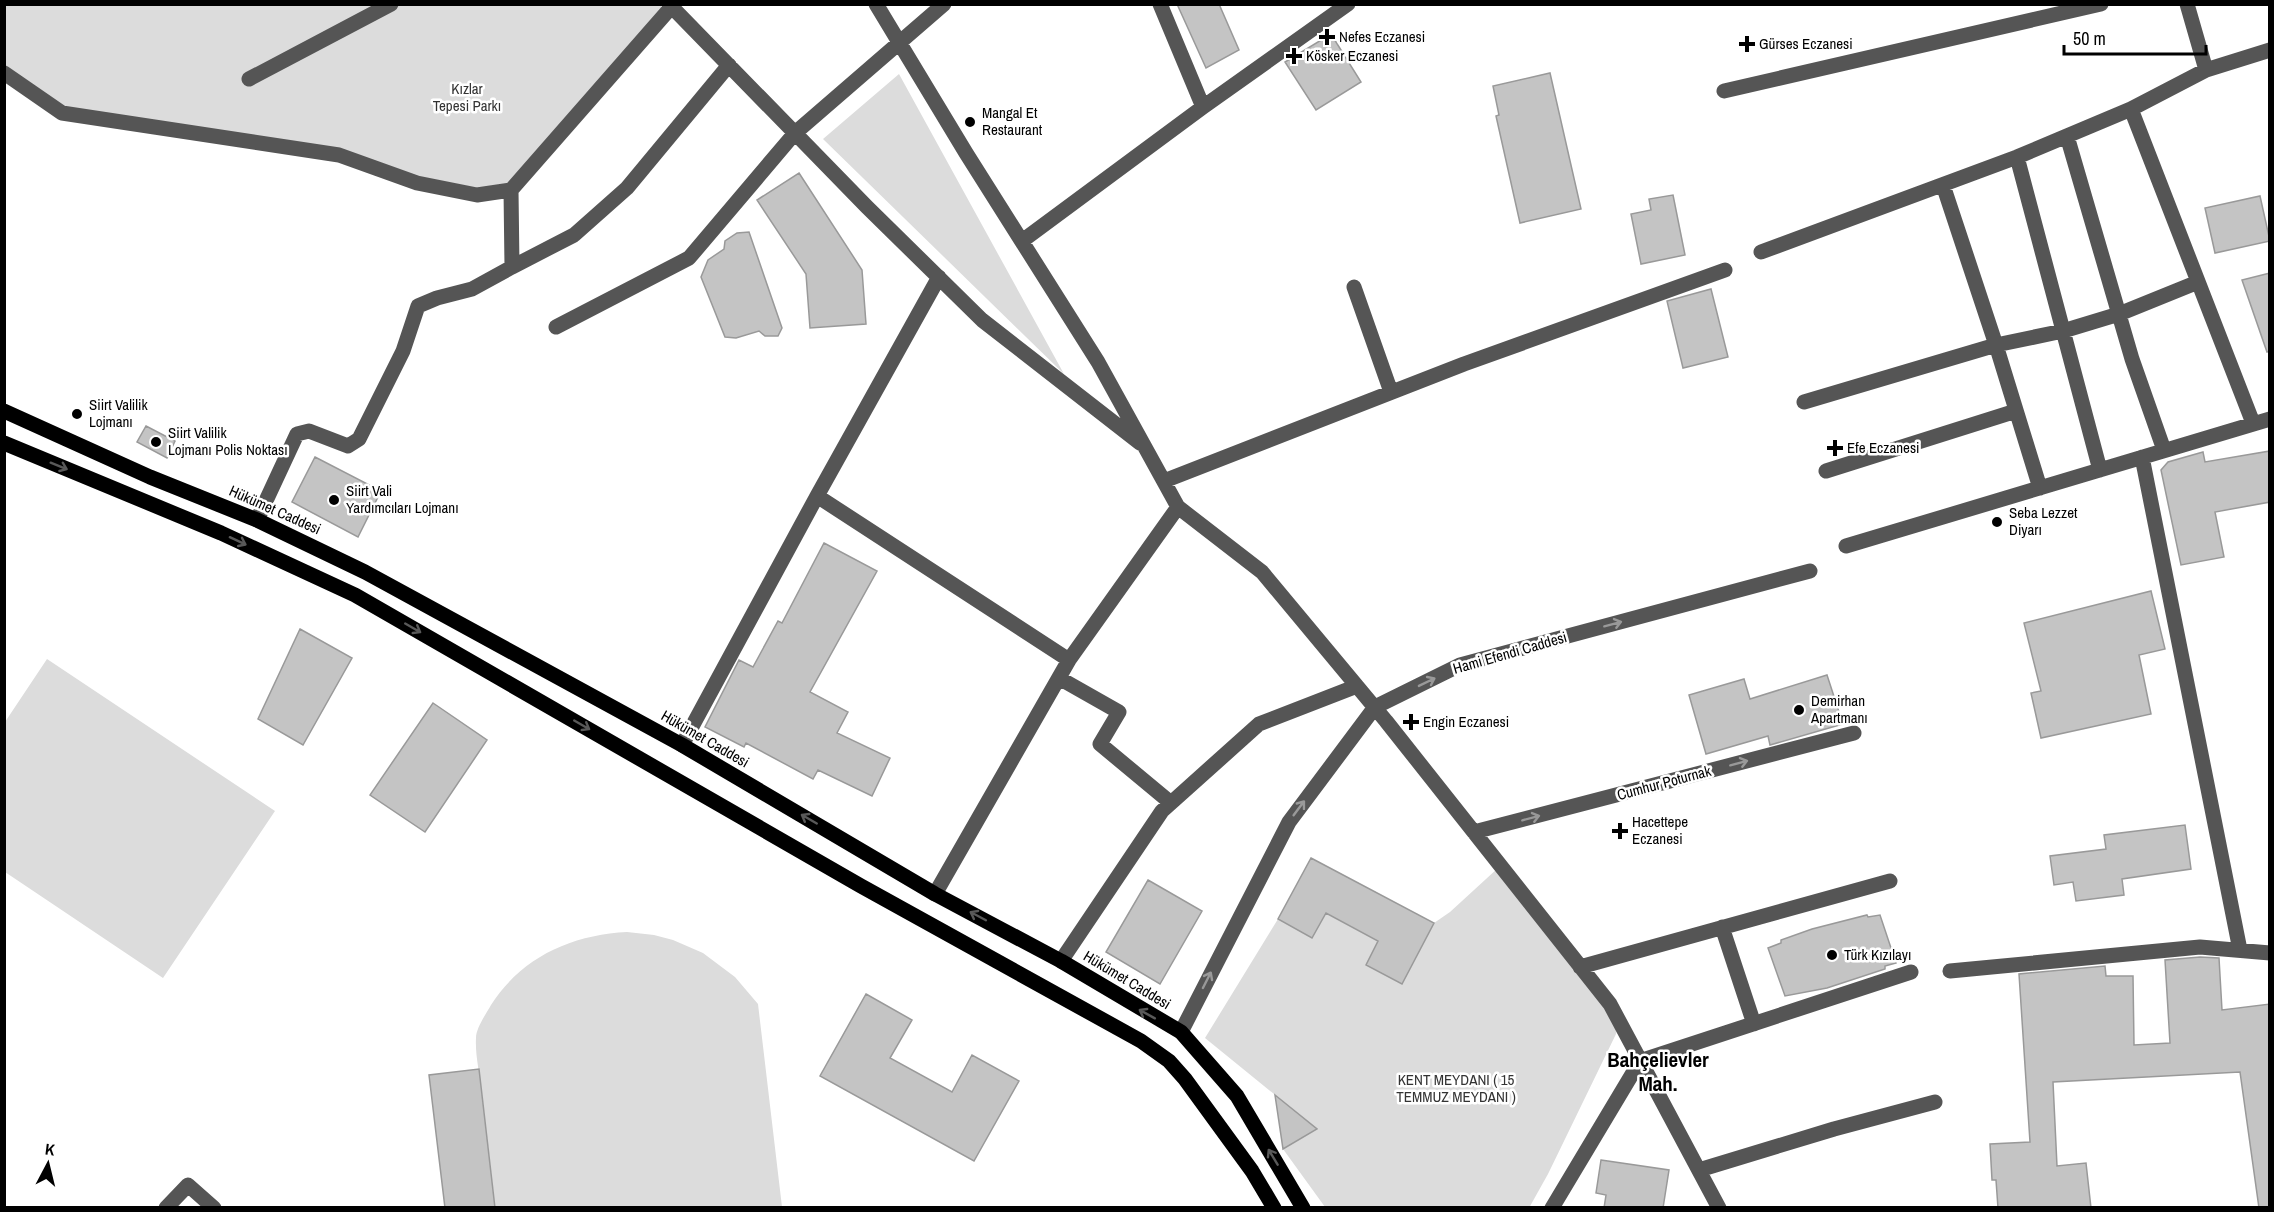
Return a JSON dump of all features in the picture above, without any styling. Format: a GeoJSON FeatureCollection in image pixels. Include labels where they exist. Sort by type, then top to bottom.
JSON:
{"type":"FeatureCollection","features":[{"type":"Feature","properties":{"kind":"main road","name":"Hükümet Caddesi"},"geometry":{"type":"LineString","coordinates":[[4,411],[150,477],[257,520],[365,572],[682,745],[935,894],[1061,961],[1181,1032],[1237,1096],[1303,1208]]}},
{"type":"Feature","properties":{"kind":"main road"},"geometry":{"type":"LineString","coordinates":[[4,443],[220,533],[355,595],[851,880],[1142,1041],[1169,1060],[1185,1078],[1252,1171],[1274,1208]]}},
{"type":"Feature","properties":{"kind":"street"},"geometry":{"type":"LineString","coordinates":[[249,80],[371,9],[391,4]]}},
{"type":"Feature","properties":{"kind":"street"},"geometry":{"type":"LineString","coordinates":[[876,4],[1098,362],[1178,507],[1262,572],[1375,707],[1610,1004],[1719,1208]]}},
{"type":"Feature","properties":{"kind":"street"},"geometry":{"type":"LineString","coordinates":[[556,327],[689,258],[795,133],[944,4]]}},
{"type":"Feature","properties":{"kind":"street"},"geometry":{"type":"LineString","coordinates":[[1160,4],[1203,107]]}},
{"type":"Feature","properties":{"kind":"street"},"geometry":{"type":"LineString","coordinates":[[1022,241],[1203,107],[1348,4]]}},
{"type":"Feature","properties":{"kind":"street"},"geometry":{"type":"LineString","coordinates":[[1725,91],[2101,4]]}},
{"type":"Feature","properties":{"kind":"street"},"geometry":{"type":"LineString","coordinates":[[2187,4],[2206,70]]}},
{"type":"Feature","properties":{"kind":"street"},"geometry":{"type":"LineString","coordinates":[[4,73],[62,112],[339,156],[417,183],[477,195],[511,190],[672,5],[795,133],[982,320],[1145,447]]}},
{"type":"Feature","properties":{"kind":"street"},"geometry":{"type":"LineString","coordinates":[[1761,252],[2017,157],[2131,108],[2206,70],[2270,50]]}},
{"type":"Feature","properties":{"kind":"street"},"geometry":{"type":"LineString","coordinates":[[257,520],[297,434],[309,431],[348,446],[359,439],[403,351],[418,306],[437,298],[472,289],[574,235],[627,188],[729,65]]}},
{"type":"Feature","properties":{"kind":"street"},"geometry":{"type":"LineString","coordinates":[[2131,108],[2253,423]]}},
{"type":"Feature","properties":{"kind":"street"},"geometry":{"type":"LineString","coordinates":[[2067,136],[2132,359],[2164,450]]}},
{"type":"Feature","properties":{"kind":"street"},"geometry":{"type":"LineString","coordinates":[[2017,157],[2100,470]]}},
{"type":"Feature","properties":{"kind":"street"},"geometry":{"type":"LineString","coordinates":[[1943,185],[2040,488]]}},
{"type":"Feature","properties":{"kind":"street"},"geometry":{"type":"LineString","coordinates":[[511,190],[512,267]]}},
{"type":"Feature","properties":{"kind":"street"},"geometry":{"type":"LineString","coordinates":[[1164,482],[1464,364],[1725,270]]}},
{"type":"Feature","properties":{"kind":"street"},"geometry":{"type":"LineString","coordinates":[[682,745],[939,278]]}},
{"type":"Feature","properties":{"kind":"street"},"geometry":{"type":"LineString","coordinates":[[1804,402],[1996,345],[2063,331],[2119,314],[2198,282]]}},
{"type":"Feature","properties":{"kind":"street"},"geometry":{"type":"LineString","coordinates":[[1354,286],[1391,393]]}},
{"type":"Feature","properties":{"kind":"street"},"geometry":{"type":"LineString","coordinates":[[1826,471],[2016,411]]}},
{"type":"Feature","properties":{"kind":"street"},"geometry":{"type":"LineString","coordinates":[[1846,546],[2270,419]]}},
{"type":"Feature","properties":{"kind":"street"},"geometry":{"type":"LineString","coordinates":[[2142,457],[2240,950]]}},
{"type":"Feature","properties":{"kind":"street"},"geometry":{"type":"LineString","coordinates":[[817,496],[1069,660]]}},
{"type":"Feature","properties":{"kind":"street"},"geometry":{"type":"LineString","coordinates":[[935,894],[1069,660],[1178,507]]}},
{"type":"Feature","properties":{"kind":"street","name":"Hami Efendi Caddesi"},"geometry":{"type":"LineString","coordinates":[[1181,1032],[1289,822],[1375,707],[1460,666],[1810,571]]}},
{"type":"Feature","properties":{"kind":"street"},"geometry":{"type":"LineString","coordinates":[[1059,678],[1119,712],[1100,744],[1171,803]]}},
{"type":"Feature","properties":{"kind":"street"},"geometry":{"type":"LineString","coordinates":[[1061,961],[1162,811],[1258,724],[1357,686]]}},
{"type":"Feature","properties":{"kind":"street","name":"Cumhur Poturnak"},"geometry":{"type":"LineString","coordinates":[[1474,832],[1854,733]]}},
{"type":"Feature","properties":{"kind":"street"},"geometry":{"type":"LineString","coordinates":[[1580,967],[1890,881]]}},
{"type":"Feature","properties":{"kind":"street"},"geometry":{"type":"LineString","coordinates":[[1722,927],[1754,1024]]}},
{"type":"Feature","properties":{"kind":"street"},"geometry":{"type":"LineString","coordinates":[[1950,971],[2199,947],[2270,952]]}},
{"type":"Feature","properties":{"kind":"street"},"geometry":{"type":"LineString","coordinates":[[1552,1208],[1640,1061],[1911,972]]}},
{"type":"Feature","properties":{"kind":"street"},"geometry":{"type":"LineString","coordinates":[[1699,1170],[1834,1129],[1935,1102]]}},
{"type":"Feature","properties":{"kind":"street"},"geometry":{"type":"LineString","coordinates":[[166,1208],[188,1185],[214,1208]]}},
{"type":"Feature","properties":{"kind":"green space","name":"Kızlar Tepesi Parkı"},"geometry":{"type":"Polygon","coordinates":[[[5,5],[674,5],[511,190],[477,195],[339,155],[62,113],[5,73],[5,5]]]}},
{"type":"Feature","properties":{"kind":"green space"},"geometry":{"type":"Polygon","coordinates":[[[899,74],[1064,374],[823,139],[899,74]]]}},
{"type":"Feature","properties":{"kind":"green space"},"geometry":{"type":"Polygon","coordinates":[[[47,659],[275,811],[163,978],[5,872],[5,722],[47,659]]]}},
{"type":"Feature","properties":{"kind":"green space","name":"KENT MEYDANI ( 15 TEMMUZ MEYDANI )"},"geometry":{"type":"Polygon","coordinates":[[[1498,868],[1612,1015],[1617,1026],[1616,1034],[1548,1174],[1529,1208],[1325,1207],[1283,1149],[1317,1129],[1205,1038],[1278,919],[1312,938],[1326,913],[1378,941],[1366,965],[1402,984],[1434,923],[1450,912],[1498,868]]]}},
{"type":"Feature","properties":{"kind":"green space"},"geometry":{"type":"Polygon","coordinates":[[[627,932],[673,940],[703,953],[735,977],[758,1004],[782,1207],[495,1207],[476,1052],[476,1034],[479,1026],[503,988],[533,962],[550,952],[586,938],[627,932]]]}},
{"type":"Feature","properties":{"kind":"building"},"geometry":{"type":"Polygon","coordinates":[[[1177,4],[1219,4],[1239,50],[1206,68],[1177,4]]]}},
{"type":"Feature","properties":{"kind":"building"},"geometry":{"type":"Polygon","coordinates":[[[1331,34],[1361,82],[1316,110],[1285,62],[1331,34]]]}},
{"type":"Feature","properties":{"kind":"building"},"geometry":{"type":"Polygon","coordinates":[[[1550,73],[1581,209],[1520,223],[1496,116],[1499,115],[1493,86],[1550,73]]]}},
{"type":"Feature","properties":{"kind":"building"},"geometry":{"type":"Polygon","coordinates":[[[799,173],[862,270],[866,324],[810,328],[806,274],[757,200],[799,173]]]}},
{"type":"Feature","properties":{"kind":"building"},"geometry":{"type":"Polygon","coordinates":[[[1673,195],[1685,255],[1641,264],[1631,214],[1651,210],[1649,199],[1673,195]]]}},
{"type":"Feature","properties":{"kind":"building"},"geometry":{"type":"Polygon","coordinates":[[[2260,196],[2270,241],[2215,253],[2205,208],[2260,196]]]}},
{"type":"Feature","properties":{"kind":"building"},"geometry":{"type":"Polygon","coordinates":[[[749,232],[782,328],[778,336],[765,336],[759,331],[736,338],[725,337],[701,277],[708,260],[724,249],[725,241],[737,233],[749,232]]]}},
{"type":"Feature","properties":{"kind":"building"},"geometry":{"type":"Polygon","coordinates":[[[2270,273],[2270,351],[2267,352],[2242,280],[2270,273]]]}},
{"type":"Feature","properties":{"kind":"building"},"geometry":{"type":"Polygon","coordinates":[[[1711,289],[1728,357],[1683,368],[1667,301],[1711,289]]]}},
{"type":"Feature","properties":{"kind":"building","name":"Siirt Valilik Lojmanı Polis Noktası"},"geometry":{"type":"Polygon","coordinates":[[[146,426],[175,441],[167,458],[137,442],[146,426]]]}},
{"type":"Feature","properties":{"kind":"building"},"geometry":{"type":"Polygon","coordinates":[[[2270,451],[2270,502],[2215,512],[2224,557],[2181,565],[2161,470],[2168,462],[2203,452],[2205,462],[2270,451]]]}},
{"type":"Feature","properties":{"kind":"building","name":"Siirt Vali Yardımcıları Lojmanı"},"geometry":{"type":"Polygon","coordinates":[[[315,457],[381,491],[358,537],[292,502],[315,457]]]}},
{"type":"Feature","properties":{"kind":"building"},"geometry":{"type":"Polygon","coordinates":[[[824,543],[877,571],[810,692],[848,712],[837,733],[890,758],[872,796],[818,770],[813,779],[746,743],[744,747],[705,727],[739,660],[753,667],[778,621],[782,623],[824,543]]]}},
{"type":"Feature","properties":{"kind":"building"},"geometry":{"type":"Polygon","coordinates":[[[2151,591],[2165,649],[2139,655],[2151,714],[2041,738],[2031,693],[2041,691],[2024,623],[2151,591]]]}},
{"type":"Feature","properties":{"kind":"building"},"geometry":{"type":"Polygon","coordinates":[[[300,629],[352,658],[303,745],[258,719],[300,629]]]}},
{"type":"Feature","properties":{"kind":"building"},"geometry":{"type":"Polygon","coordinates":[[[1827,675],[1843,724],[1770,745],[1768,736],[1706,754],[1689,695],[1744,679],[1750,699],[1827,675]]]}},
{"type":"Feature","properties":{"kind":"building"},"geometry":{"type":"Polygon","coordinates":[[[433,703],[487,740],[425,832],[370,795],[433,703]]]}},
{"type":"Feature","properties":{"kind":"building"},"geometry":{"type":"Polygon","coordinates":[[[2185,825],[2191,869],[2122,879],[2124,895],[2076,901],[2073,882],[2054,885],[2050,856],[2106,849],[2104,835],[2185,825]]]}},
{"type":"Feature","properties":{"kind":"building"},"geometry":{"type":"Polygon","coordinates":[[[1311,858],[1434,923],[1402,984],[1366,965],[1378,941],[1326,913],[1312,938],[1278,919],[1311,858]]]}},
{"type":"Feature","properties":{"kind":"building"},"geometry":{"type":"Polygon","coordinates":[[[1148,880],[1202,911],[1160,984],[1106,952],[1148,880]]]}},
{"type":"Feature","properties":{"kind":"building","name":"Türk Kızılayı"},"geometry":{"type":"Polygon","coordinates":[[[1867,915],[1868,917],[1880,915],[1896,963],[1885,966],[1885,969],[1827,988],[1785,996],[1768,948],[1781,943],[1781,940],[1812,929],[1867,915]]]}},
{"type":"Feature","properties":{"kind":"building"},"geometry":{"type":"Polygon","coordinates":[[[2219,958],[2222,1010],[2270,1004],[2270,1208],[2259,1208],[2240,1072],[2053,1082],[2057,1166],[2086,1163],[2091,1208],[1998,1208],[1996,1180],[1992,1180],[1990,1144],[2030,1142],[2019,974],[2105,966],[2106,976],[2133,976],[2134,1045],[2170,1043],[2165,960],[2219,958]]]}},
{"type":"Feature","properties":{"kind":"building"},"geometry":{"type":"Polygon","coordinates":[[[866,994],[912,1020],[890,1058],[952,1092],[972,1055],[1019,1081],[974,1161],[820,1076],[866,994]]]}},
{"type":"Feature","properties":{"kind":"building"},"geometry":{"type":"Polygon","coordinates":[[[479,1069],[495,1208],[445,1208],[429,1075],[479,1069]]]}},
{"type":"Feature","properties":{"kind":"building"},"geometry":{"type":"Polygon","coordinates":[[[1275,1095],[1317,1129],[1283,1149],[1275,1095]]]}},
{"type":"Feature","properties":{"kind":"building"},"geometry":{"type":"Polygon","coordinates":[[[1601,1160],[1669,1170],[1663,1208],[1604,1208],[1606,1195],[1596,1193],[1601,1160]]]}},
{"type":"Feature","properties":{"kind":"place","name":"Nefes Eczanesi"},"geometry":{"type":"Point","coordinates":[1327,37]}},
{"type":"Feature","properties":{"kind":"place","name":"Gürses Eczanesi"},"geometry":{"type":"Point","coordinates":[1747,44]}},
{"type":"Feature","properties":{"kind":"place","name":"Kösker Eczanesi"},"geometry":{"type":"Point","coordinates":[1294,56]}},
{"type":"Feature","properties":{"kind":"place","name":"Mangal Et Restaurant"},"geometry":{"type":"Point","coordinates":[970,122]}},
{"type":"Feature","properties":{"kind":"place","name":"Siirt Valilik Lojmanı"},"geometry":{"type":"Point","coordinates":[77,414]}},
{"type":"Feature","properties":{"kind":"place","name":"Siirt Valilik Lojmanı Polis Noktası"},"geometry":{"type":"Point","coordinates":[156,442]}},
{"type":"Feature","properties":{"kind":"place","name":"Efe Eczanesi"},"geometry":{"type":"Point","coordinates":[1835,448]}},
{"type":"Feature","properties":{"kind":"place","name":"Siirt Vali Yardımcıları Lojmanı"},"geometry":{"type":"Point","coordinates":[334,500]}},
{"type":"Feature","properties":{"kind":"place","name":"Seba Lezzet Diyarı"},"geometry":{"type":"Point","coordinates":[1997,522]}},
{"type":"Feature","properties":{"kind":"place","name":"Demirhan Apartmanı"},"geometry":{"type":"Point","coordinates":[1799,710]}},
{"type":"Feature","properties":{"kind":"place","name":"Engin Eczanesi"},"geometry":{"type":"Point","coordinates":[1411,722]}},
{"type":"Feature","properties":{"kind":"place","name":"Hacettepe Eczanesi"},"geometry":{"type":"Point","coordinates":[1620,831]}},
{"type":"Feature","properties":{"kind":"place","name":"Türk Kızılayı"},"geometry":{"type":"Point","coordinates":[1832,955]}},
{"type":"Feature","properties":{"kind":"district","name":"Bahçelievler Mah."},"geometry":{"type":"Point","coordinates":[1658,1072]}}]}
